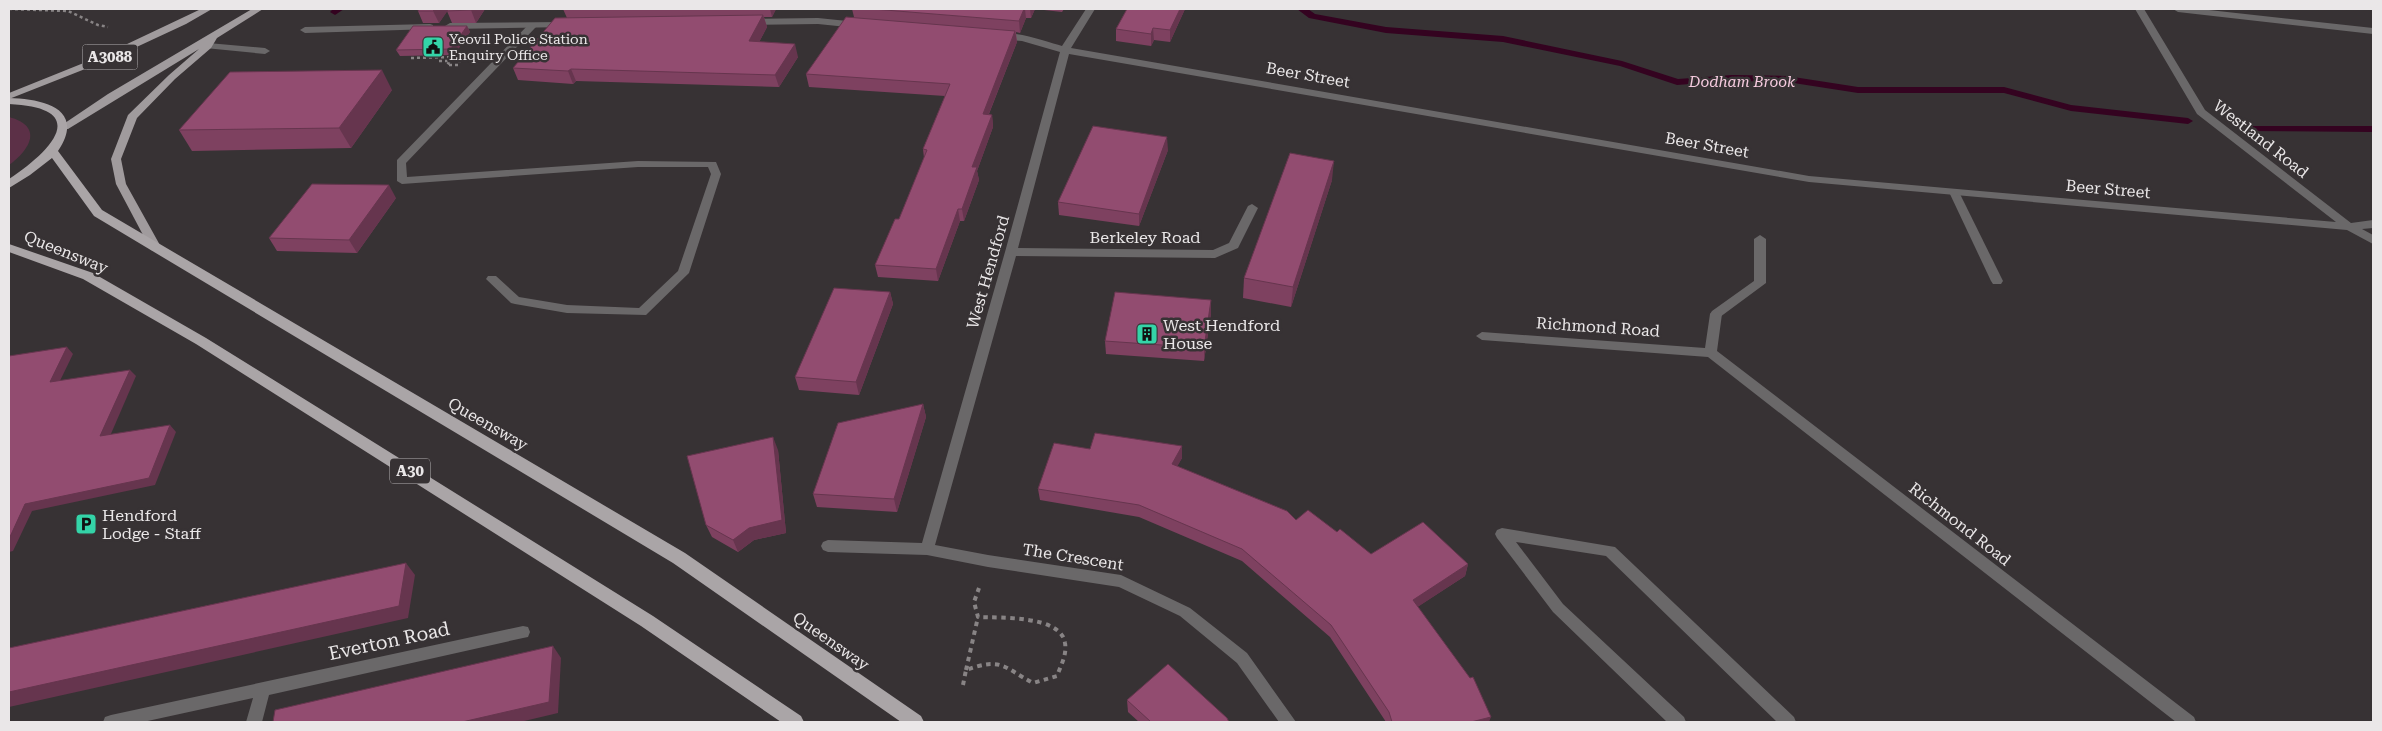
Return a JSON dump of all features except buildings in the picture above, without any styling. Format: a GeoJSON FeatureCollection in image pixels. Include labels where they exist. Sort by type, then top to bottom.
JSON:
{"type":"FeatureCollection","features":[{"type":"Feature","properties":{"kind":"highway"},"geometry":{"type":"LineString","coordinates":[[9,100],[37,103],[52,108],[60,117],[64,127],[52,151],[33,168],[9,184]]}},
{"type":"Feature","properties":{"kind":"highway","name":"Queensway"},"geometry":{"type":"LineString","coordinates":[[52,151],[98,213],[679,558],[915,722]]}},
{"type":"Feature","properties":{"kind":"highway","name":"Queensway"},"geometry":{"type":"LineString","coordinates":[[9,248],[88,276],[202,341],[647,621],[795,722]]}},
{"type":"Feature","properties":{"kind":"main road","name":"A3088"},"geometry":{"type":"LineString","coordinates":[[9,96],[90,66],[159,35],[207,9]]}},
{"type":"Feature","properties":{"kind":"main road","name":"A3088"},"geometry":{"type":"LineString","coordinates":[[64,127],[146,74],[210,42],[258,9]]}},
{"type":"Feature","properties":{"kind":"main road"},"geometry":{"type":"LineString","coordinates":[[155,247],[121,184],[116,159],[132,116],[210,42]]}},
{"type":"Feature","properties":{"kind":"street"},"geometry":{"type":"LineString","coordinates":[[818,21],[821,9]]}},
{"type":"Feature","properties":{"kind":"street","name":"West Hendford"},"geometry":{"type":"LineString","coordinates":[[927,549],[1012,252],[1065,50],[1090,9]]}},
{"type":"Feature","properties":{"kind":"street","name":"Westland Road"},"geometry":{"type":"LineString","coordinates":[[2140,9],[2201,112],[2349,226],[2373,240]]}},
{"type":"Feature","properties":{"kind":"street"},"geometry":{"type":"LineString","coordinates":[[2178,9],[2373,31]]}},
{"type":"Feature","properties":{"kind":"street"},"geometry":{"type":"LineString","coordinates":[[444,26],[450,14]]}},
{"type":"Feature","properties":{"kind":"street"},"geometry":{"type":"LineString","coordinates":[[739,22],[818,21],[864,25]]}},
{"type":"Feature","properties":{"kind":"street"},"geometry":{"type":"LineString","coordinates":[[305,30],[571,25]]}},
{"type":"Feature","properties":{"kind":"street"},"geometry":{"type":"LineString","coordinates":[[492,279],[515,300],[567,309],[642,312],[683,273],[716,174],[712,164],[638,164],[402,181],[401,162],[532,26]]}},
{"type":"Feature","properties":{"kind":"street","name":"Beer Street"},"geometry":{"type":"LineString","coordinates":[[986,35],[1023,38],[1065,50],[1809,179],[2349,226],[2373,224]]}},
{"type":"Feature","properties":{"kind":"street"},"geometry":{"type":"LineString","coordinates":[[210,42],[265,51]]}},
{"type":"Feature","properties":{"kind":"street"},"geometry":{"type":"LineString","coordinates":[[1954,192],[1997,281]]}},
{"type":"Feature","properties":{"kind":"street","name":"Berkeley Road"},"geometry":{"type":"LineString","coordinates":[[1012,252],[1215,254],[1234,245],[1252,208]]}},
{"type":"Feature","properties":{"kind":"street"},"geometry":{"type":"LineString","coordinates":[[1711,353],[1716,314],[1760,283],[1760,239]]}},
{"type":"Feature","properties":{"kind":"street","name":"Richmond Road"},"geometry":{"type":"LineString","coordinates":[[1482,336],[1711,353],[2188,722]]}},
{"type":"Feature","properties":{"kind":"street"},"geometry":{"type":"LineString","coordinates":[[1678,722],[1558,608],[1502,534],[1610,551],[1788,722]]}},
{"type":"Feature","properties":{"kind":"street","name":"The Crescent"},"geometry":{"type":"LineString","coordinates":[[828,546],[927,549],[988,561],[1121,581],[1185,612],[1242,658],[1288,722]]}},
{"type":"Feature","properties":{"kind":"street","name":"Everton Road"},"geometry":{"type":"LineString","coordinates":[[111,722],[523,632]]}},
{"type":"Feature","properties":{"kind":"street"},"geometry":{"type":"LineString","coordinates":[[254,722],[263,689]]}},
{"type":"Feature","properties":{"kind":"path"},"geometry":{"type":"LineString","coordinates":[[9,9],[66,10],[80,14],[102,27],[110,26]]}},
{"type":"Feature","properties":{"kind":"path"},"geometry":{"type":"LineString","coordinates":[[413,56],[411,58],[454,57]]}},
{"type":"Feature","properties":{"kind":"path"},"geometry":{"type":"LineString","coordinates":[[441,57],[439,61],[450,61]]}},
{"type":"Feature","properties":{"kind":"path"},"geometry":{"type":"LineString","coordinates":[[963,686],[978,617],[974,602],[988,561]]}},
{"type":"Feature","properties":{"kind":"path"},"geometry":{"type":"LineString","coordinates":[[966,670],[988,661],[1003,664],[1019,676],[1033,683],[1057,676],[1066,660],[1067,641],[1059,628],[1045,624],[978,617]]}},
{"type":"Feature","properties":{"kind":"shaded area"},"geometry":{"type":"Polygon","coordinates":[[[9,117],[20,121],[26,126],[30,132],[30,138],[23,152],[9,165],[9,117]]]}},
{"type":"Feature","properties":{"kind":"waterway","name":"Dodham Brook"},"geometry":{"type":"LineString","coordinates":[[335,12],[339,9]]}},
{"type":"Feature","properties":{"kind":"waterway","name":"Dodham Brook"},"geometry":{"type":"LineString","coordinates":[[1302,9],[1312,16],[1386,30],[1503,39],[1622,64],[1677,82],[1732,78],[1787,79],[1858,90],[2004,90],[2071,108],[2188,121]]}},
{"type":"Feature","properties":{"kind":"waterway","name":"Dodham Brook"},"geometry":{"type":"LineString","coordinates":[[2247,129],[2373,129]]}},
{"type":"Feature","properties":{"kind":"place","name":"Yeovil Police Station Enquiry Office"},"geometry":{"type":"Point","coordinates":[433,47]}},
{"type":"Feature","properties":{"kind":"place","name":"West Hendford House"},"geometry":{"type":"Point","coordinates":[1147,334]}},
{"type":"Feature","properties":{"kind":"place","name":"Hendford Lodge - Staff"},"geometry":{"type":"Point","coordinates":[86,524]}}]}
